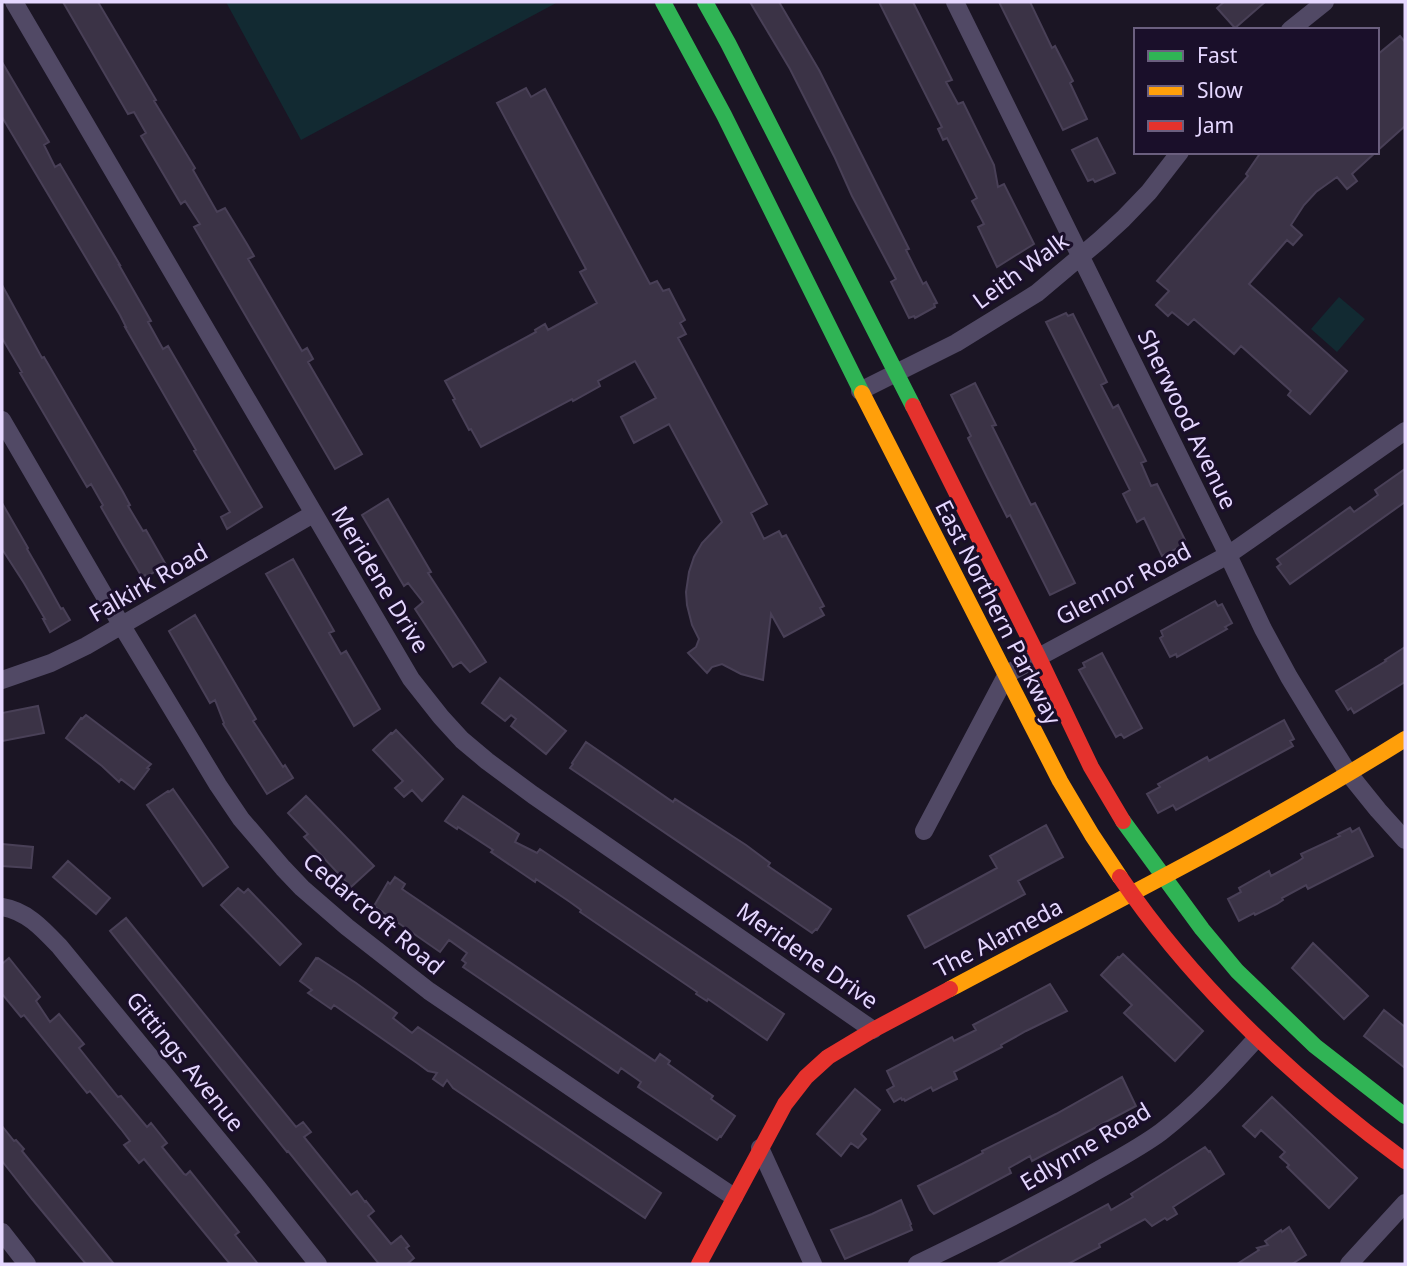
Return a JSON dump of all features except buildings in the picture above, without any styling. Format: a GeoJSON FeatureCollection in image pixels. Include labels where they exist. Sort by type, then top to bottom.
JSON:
{"type":"FeatureCollection","features":[{"type":"Feature","properties":{"kind":"main road","name":"East Northern Parkway"},"geometry":{"type":"LineString","coordinates":[[663,2],[696,59],[860,391],[1069,796],[1092,835],[1130,893],[1189,969],[1256,1040],[1341,1113],[1405,1160]]}},
{"type":"Feature","properties":{"kind":"main road","name":"East Northern Parkway"},"geometry":{"type":"LineString","coordinates":[[705,2],[897,373],[1091,767],[1127,829],[1237,971],[1315,1046],[1405,1116]]}},
{"type":"Feature","properties":{"kind":"main road","name":"The Alameda"},"geometry":{"type":"LineString","coordinates":[[699,1264],[785,1104],[806,1077],[836,1052],[1349,774],[1405,739]]}},
{"type":"Feature","properties":{"kind":"street","name":"Meridene Drive"},"geometry":{"type":"LineString","coordinates":[[14,2],[411,679],[441,717],[462,740],[533,795],[873,1030]]}},
{"type":"Feature","properties":{"kind":"street","name":"Sherwood Avenue"},"geometry":{"type":"LineString","coordinates":[[954,2],[1263,629],[1289,677],[1349,774],[1405,840]]}},
{"type":"Feature","properties":{"kind":"street"},"geometry":{"type":"LineString","coordinates":[[1292,28],[1325,2]]}},
{"type":"Feature","properties":{"kind":"street","name":"Leith Walk"},"geometry":{"type":"LineString","coordinates":[[860,391],[956,343],[1037,293],[1123,219],[1179,154]]}},
{"type":"Feature","properties":{"kind":"street","name":"Cedarcroft Road"},"geometry":{"type":"LineString","coordinates":[[2,420],[218,785],[241,819],[302,888],[370,947],[429,991],[734,1197]]}},
{"type":"Feature","properties":{"kind":"street","name":"Glennor Road"},"geometry":{"type":"LineString","coordinates":[[1007,674],[1228,555],[1405,431]]}},
{"type":"Feature","properties":{"kind":"street","name":"Falkirk Road"},"geometry":{"type":"LineString","coordinates":[[2,680],[51,663],[86,646],[313,514]]}},
{"type":"Feature","properties":{"kind":"street"},"geometry":{"type":"LineString","coordinates":[[924,831],[1007,674]]}},
{"type":"Feature","properties":{"kind":"street","name":"Gittings Avenue"},"geometry":{"type":"LineString","coordinates":[[2,907],[14,909],[27,916],[60,947],[318,1264]]}},
{"type":"Feature","properties":{"kind":"street","name":"Edlynne Road"},"geometry":{"type":"LineString","coordinates":[[917,1264],[1058,1193],[1158,1134],[1201,1097],[1256,1040]]}},
{"type":"Feature","properties":{"kind":"street"},"geometry":{"type":"LineString","coordinates":[[760,1148],[813,1264]]}},
{"type":"Feature","properties":{"kind":"street"},"geometry":{"type":"LineString","coordinates":[[1349,1264],[1405,1203]]}},
{"type":"Feature","properties":{"kind":"street"},"geometry":{"type":"LineString","coordinates":[[2,1232],[27,1264]]}},
{"type":"Feature","properties":{"kind":"shaded area"},"geometry":{"type":"Polygon","coordinates":[[[226,2],[558,2],[301,140],[226,2]]]}},
{"type":"Feature","properties":{"kind":"shaded area"},"geometry":{"type":"Polygon","coordinates":[[[1339,297],[1365,319],[1337,352],[1311,329],[1339,297]]]}},
{"type":"Feature","properties":{"kind":"traffic: fast"},"geometry":{"type":"LineString","coordinates":[[663,2],[724,115],[862,393]]}},
{"type":"Feature","properties":{"kind":"traffic: fast"},"geometry":{"type":"LineString","coordinates":[[705,2],[913,406]]}},
{"type":"Feature","properties":{"kind":"traffic: fast"},"geometry":{"type":"LineString","coordinates":[[1123,821],[1202,929],[1237,971],[1315,1046],[1405,1116]]}},
{"type":"Feature","properties":{"kind":"traffic: slow"},"geometry":{"type":"LineString","coordinates":[[862,393],[1060,781],[1120,877]]}},
{"type":"Feature","properties":{"kind":"traffic: slow"},"geometry":{"type":"LineString","coordinates":[[950,989],[1237,837],[1405,739]]}},
{"type":"Feature","properties":{"kind":"traffic: jam"},"geometry":{"type":"LineString","coordinates":[[913,406],[1091,767],[1123,821]]}},
{"type":"Feature","properties":{"kind":"traffic: jam"},"geometry":{"type":"LineString","coordinates":[[1120,877],[1181,957],[1250,1031],[1325,1099],[1405,1161]]}},
{"type":"Feature","properties":{"kind":"traffic: jam"},"geometry":{"type":"LineString","coordinates":[[699,1264],[785,1104],[806,1077],[828,1057],[950,989]]}}]}
